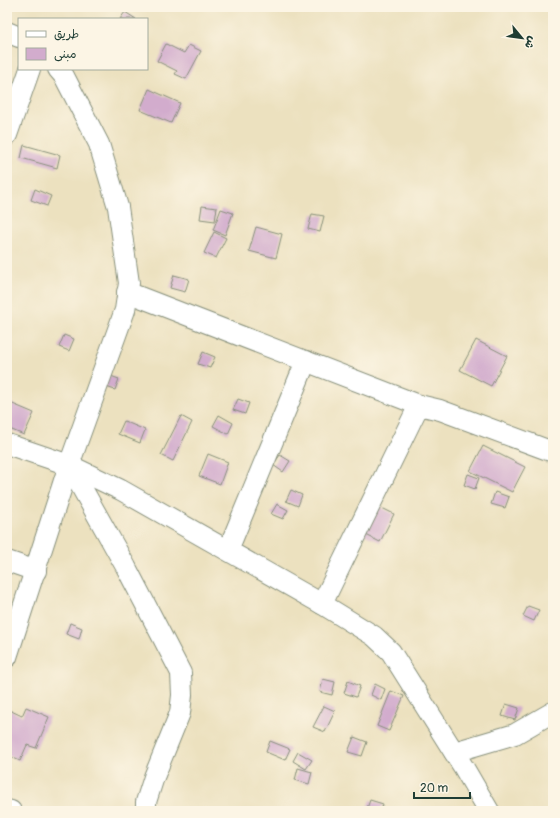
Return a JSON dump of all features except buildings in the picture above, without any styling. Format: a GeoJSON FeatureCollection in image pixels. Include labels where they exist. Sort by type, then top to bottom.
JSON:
{"type":"FeatureCollection","features":[{"type":"Feature","properties":{"kind":"street"},"geometry":{"type":"LineString","coordinates":[[7,32],[18,37]]}},
{"type":"Feature","properties":{"kind":"street"},"geometry":{"type":"LineString","coordinates":[[7,135],[30,70]]}},
{"type":"Feature","properties":{"kind":"street"},"geometry":{"type":"LineString","coordinates":[[7,656],[36,571],[69,466],[125,310],[129,283],[118,207],[110,175],[99,144],[64,76],[59,70]]}},
{"type":"Feature","properties":{"kind":"street"},"geometry":{"type":"LineString","coordinates":[[127,292],[419,405],[440,410],[553,452]]}},
{"type":"Feature","properties":{"kind":"street"},"geometry":{"type":"LineString","coordinates":[[228,550],[306,361]]}},
{"type":"Feature","properties":{"kind":"street"},"geometry":{"type":"LineString","coordinates":[[322,604],[419,405]]}},
{"type":"Feature","properties":{"kind":"street"},"geometry":{"type":"LineString","coordinates":[[7,444],[69,466],[121,490],[322,604],[374,636],[390,652],[454,752],[489,811]]}},
{"type":"Feature","properties":{"kind":"street"},"geometry":{"type":"LineString","coordinates":[[69,466],[126,567],[181,673],[182,695],[180,713],[154,777],[146,802],[146,811]]}},
{"type":"Feature","properties":{"kind":"street"},"geometry":{"type":"LineString","coordinates":[[7,561],[36,571]]}},
{"type":"Feature","properties":{"kind":"street"},"geometry":{"type":"LineString","coordinates":[[454,752],[516,734],[553,712]]}},
{"type":"Feature","properties":{"kind":"street"},"geometry":{"type":"LineString","coordinates":[[7,810],[11,811]]}}]}
